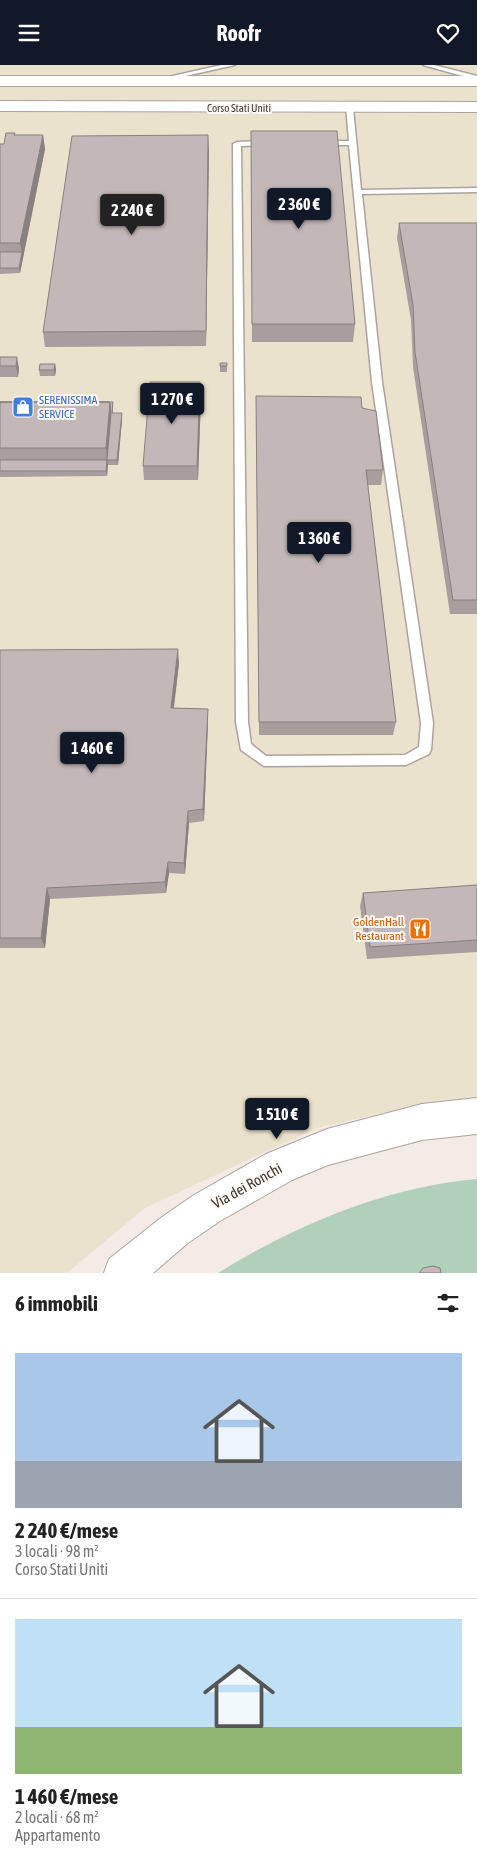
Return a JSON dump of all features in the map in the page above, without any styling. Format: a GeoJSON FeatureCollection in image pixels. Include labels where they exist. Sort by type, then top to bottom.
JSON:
{"type":"FeatureCollection","features":[{"type":"Feature","properties":{"kind":"main road"},"geometry":{"type":"LineString","coordinates":[[0,81],[477,80]]}},
{"type":"Feature","properties":{"kind":"main road","name":"Corso Stati Uniti"},"geometry":{"type":"LineString","coordinates":[[0,107],[477,107]]}},
{"type":"Feature","properties":{"kind":"main road","name":"Via dei Ronchi"},"geometry":{"type":"LineString","coordinates":[[123,1273],[175,1230],[207,1208],[279,1167],[327,1147],[422,1122],[477,1116]]}},
{"type":"Feature","properties":{"kind":"lane"},"geometry":{"type":"LineString","coordinates":[[152,81],[232,65]]}},
{"type":"Feature","properties":{"kind":"lane"},"geometry":{"type":"LineString","coordinates":[[428,65],[477,80]]}},
{"type":"Feature","properties":{"kind":"lane"},"geometry":{"type":"LineString","coordinates":[[275,143],[237,143],[242,722],[245,746],[264,761],[406,759],[425,750],[427,723],[377,382],[348,108]]}},
{"type":"Feature","properties":{"kind":"lane"},"geometry":{"type":"LineString","coordinates":[[313,143],[352,143]]}},
{"type":"Feature","properties":{"kind":"lane"},"geometry":{"type":"LineString","coordinates":[[357,192],[477,190]]}},
{"type":"Feature","properties":{"kind":"shaded area"},"geometry":{"type":"Polygon","coordinates":[[[0,65],[477,65],[477,1103],[421,1104],[317,1128],[145,1208],[67,1273],[0,1273],[0,65]]]}},
{"type":"Feature","properties":{"kind":"green space"},"geometry":{"type":"Polygon","coordinates":[[[477,1179],[477,1273],[218,1273],[278,1239],[342,1211],[409,1190],[477,1179]]]}},
{"type":"Feature","properties":{"kind":"building"},"geometry":{"type":"Polygon","coordinates":[[[251,131],[337,131],[355,324],[252,324],[251,131]]]}},
{"type":"Feature","properties":{"kind":"building"},"geometry":{"type":"Polygon","coordinates":[[[6,133],[15,133],[14,135],[43,135],[20,243],[0,243],[0,144],[4,144],[6,133]]]}},
{"type":"Feature","properties":{"kind":"building"},"geometry":{"type":"Polygon","coordinates":[[[208,135],[206,331],[43,332],[72,136],[208,135]]]}},
{"type":"Feature","properties":{"kind":"building"},"geometry":{"type":"Polygon","coordinates":[[[399,223],[477,223],[477,600],[453,600],[415,352],[413,305],[399,223]]]}},
{"type":"Feature","properties":{"kind":"building"},"geometry":{"type":"Polygon","coordinates":[[[0,252],[22,252],[19,268],[0,268],[0,252]]]}},
{"type":"Feature","properties":{"kind":"building"},"geometry":{"type":"Polygon","coordinates":[[[0,357],[17,357],[16,366],[0,366],[0,357]]]}},
{"type":"Feature","properties":{"kind":"building"},"geometry":{"type":"Polygon","coordinates":[[[220,363],[227,363],[227,366],[220,366],[220,363]]]}},
{"type":"Feature","properties":{"kind":"building"},"geometry":{"type":"Polygon","coordinates":[[[40,364],[55,364],[54,370],[39,370],[40,364]]]}},
{"type":"Feature","properties":{"kind":"building"},"geometry":{"type":"Polygon","coordinates":[[[150,382],[200,382],[197,466],[143,466],[150,382]]]}},
{"type":"Feature","properties":{"kind":"building"},"geometry":{"type":"Polygon","coordinates":[[[256,396],[361,397],[362,408],[376,411],[383,470],[366,470],[396,722],[259,722],[256,396]]]}},
{"type":"Feature","properties":{"kind":"building"},"geometry":{"type":"Polygon","coordinates":[[[0,402],[110,402],[106,448],[0,448],[0,402]]]}},
{"type":"Feature","properties":{"kind":"building"},"geometry":{"type":"Polygon","coordinates":[[[110,402],[113,402],[112,413],[122,413],[117,460],[107,460],[111,414],[110,402]]]}},
{"type":"Feature","properties":{"kind":"building"},"geometry":{"type":"Polygon","coordinates":[[[0,460],[107,460],[106,471],[0,471],[0,460]]]}},
{"type":"Feature","properties":{"kind":"building"},"geometry":{"type":"Polygon","coordinates":[[[178,649],[171,708],[208,709],[203,809],[188,811],[184,863],[168,862],[165,882],[47,888],[41,938],[0,938],[0,650],[178,649]]]}},
{"type":"Feature","properties":{"kind":"building","name":"GoldenHall Restaurant"},"geometry":{"type":"Polygon","coordinates":[[[477,885],[477,940],[370,947],[363,893],[477,885]]]}},
{"type":"Feature","properties":{"kind":"building"},"geometry":{"type":"Polygon","coordinates":[[[433,1266],[440,1268],[441,1273],[419,1273],[423,1268],[433,1266]]]}},
{"type":"Feature","properties":{"kind":"place","name":"SERENISSIMA SERVICE"},"geometry":{"type":"Point","coordinates":[23,407]}},
{"type":"Feature","properties":{"kind":"place","name":"GoldenHall Restaurant"},"geometry":{"type":"Point","coordinates":[420,929]}}]}
